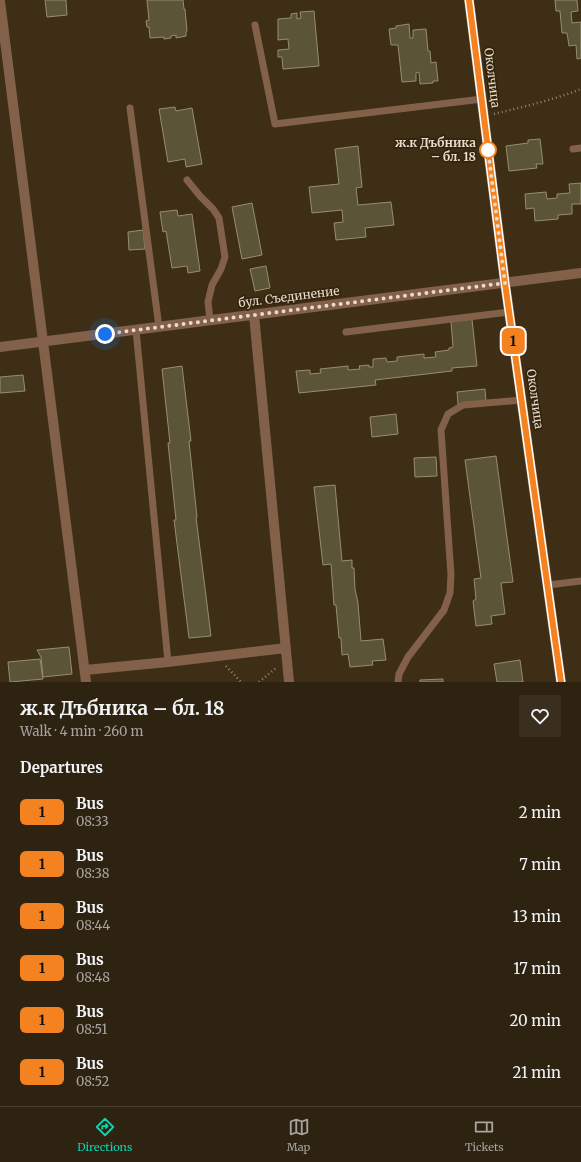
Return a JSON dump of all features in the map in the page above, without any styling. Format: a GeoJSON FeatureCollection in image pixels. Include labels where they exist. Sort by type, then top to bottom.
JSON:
{"type":"FeatureCollection","features":[{"type":"Feature","properties":{"kind":"street","name":"Околчица"},"geometry":{"type":"LineString","coordinates":[[469,0],[505,283],[561,682]]}},
{"type":"Feature","properties":{"kind":"street"},"geometry":{"type":"LineString","coordinates":[[0,1],[86,682]]}},
{"type":"Feature","properties":{"kind":"street","name":"бул. Съединение"},"geometry":{"type":"LineString","coordinates":[[0,347],[581,273]]}},
{"type":"Feature","properties":{"kind":"street"},"geometry":{"type":"LineString","coordinates":[[254,315],[289,682]]}},
{"type":"Feature","properties":{"kind":"street"},"geometry":{"type":"LineString","coordinates":[[85,670],[286,648]]}},
{"type":"Feature","properties":{"kind":"lane"},"geometry":{"type":"LineString","coordinates":[[255,25],[275,124],[482,99]]}},
{"type":"Feature","properties":{"kind":"lane"},"geometry":{"type":"LineString","coordinates":[[130,108],[159,327]]}},
{"type":"Feature","properties":{"kind":"lane"},"geometry":{"type":"LineString","coordinates":[[187,180],[220,218],[225,257],[221,269],[212,285],[208,302],[210,320]]}},
{"type":"Feature","properties":{"kind":"lane"},"geometry":{"type":"LineString","coordinates":[[346,332],[509,312]]}},
{"type":"Feature","properties":{"kind":"lane"},"geometry":{"type":"LineString","coordinates":[[136,330],[168,662]]}},
{"type":"Feature","properties":{"kind":"lane"},"geometry":{"type":"LineString","coordinates":[[398,682],[399,674],[408,657],[444,610],[450,593],[451,575],[441,430],[448,414],[463,406],[522,400]]}},
{"type":"Feature","properties":{"kind":"lane"},"geometry":{"type":"LineString","coordinates":[[548,585],[581,580]]}},
{"type":"Feature","properties":{"kind":"path"},"geometry":{"type":"LineString","coordinates":[[484,117],[539,103],[581,88]]}},
{"type":"Feature","properties":{"kind":"path"},"geometry":{"type":"LineString","coordinates":[[215,656],[241,682]]}},
{"type":"Feature","properties":{"kind":"path"},"geometry":{"type":"LineString","coordinates":[[259,682],[287,659]]}},
{"type":"Feature","properties":{"kind":"building"},"geometry":{"type":"Polygon","coordinates":[[[45,0],[66,0],[67,15],[47,17],[45,0]]]}},
{"type":"Feature","properties":{"kind":"building"},"geometry":{"type":"Polygon","coordinates":[[[147,0],[183,0],[187,31],[186,36],[176,38],[176,35],[171,36],[171,38],[164,39],[164,37],[150,38],[149,27],[147,27],[146,21],[149,20],[147,0]]]}},
{"type":"Feature","properties":{"kind":"building"},"geometry":{"type":"Polygon","coordinates":[[[555,0],[577,0],[578,11],[571,12],[572,23],[581,22],[581,58],[577,59],[576,45],[569,46],[567,33],[562,33],[560,11],[556,11],[555,0]]]}},
{"type":"Feature","properties":{"kind":"building"},"geometry":{"type":"Polygon","coordinates":[[[314,11],[319,66],[283,69],[282,57],[278,57],[278,50],[289,49],[288,39],[278,40],[278,19],[291,18],[291,14],[297,13],[297,19],[301,18],[300,12],[314,11]]]}},
{"type":"Feature","properties":{"kind":"building"},"geometry":{"type":"Polygon","coordinates":[[[409,24],[410,38],[413,38],[413,30],[426,29],[428,51],[430,51],[431,63],[436,62],[438,81],[420,84],[419,72],[416,73],[416,81],[402,82],[398,45],[391,45],[389,29],[396,28],[396,26],[409,24]]]}},
{"type":"Feature","properties":{"kind":"building"},"geometry":{"type":"Polygon","coordinates":[[[175,107],[176,111],[192,108],[202,164],[186,167],[185,159],[168,162],[159,109],[175,107]]]}},
{"type":"Feature","properties":{"kind":"building"},"geometry":{"type":"Polygon","coordinates":[[[540,139],[543,164],[536,164],[537,168],[509,171],[506,146],[528,143],[528,140],[540,139]]]}},
{"type":"Feature","properties":{"kind":"building"},"geometry":{"type":"Polygon","coordinates":[[[358,146],[362,187],[356,188],[358,205],[391,202],[394,225],[365,228],[366,237],[336,240],[334,223],[343,222],[342,210],[312,213],[309,187],[339,184],[335,149],[358,146]]]}},
{"type":"Feature","properties":{"kind":"building"},"geometry":{"type":"Polygon","coordinates":[[[581,183],[581,204],[572,204],[572,214],[558,215],[558,219],[535,221],[534,208],[526,209],[525,194],[546,192],[547,199],[557,198],[557,194],[570,193],[569,184],[581,183]]]}},
{"type":"Feature","properties":{"kind":"building"},"geometry":{"type":"Polygon","coordinates":[[[252,203],[262,255],[242,259],[232,207],[252,203]]]}},
{"type":"Feature","properties":{"kind":"building"},"geometry":{"type":"Polygon","coordinates":[[[177,210],[178,216],[192,214],[200,271],[188,273],[187,266],[172,268],[166,231],[163,232],[160,212],[177,210]]]}},
{"type":"Feature","properties":{"kind":"building"},"geometry":{"type":"Polygon","coordinates":[[[143,230],[145,249],[129,250],[128,232],[143,230]]]}},
{"type":"Feature","properties":{"kind":"building"},"geometry":{"type":"Polygon","coordinates":[[[266,266],[270,288],[255,291],[250,269],[266,266]]]}},
{"type":"Feature","properties":{"kind":"building"},"geometry":{"type":"Polygon","coordinates":[[[472,319],[477,366],[452,368],[452,371],[375,380],[376,385],[299,393],[296,371],[310,370],[310,374],[321,373],[320,369],[348,366],[348,370],[360,369],[359,366],[369,365],[369,367],[373,367],[373,359],[386,358],[387,362],[397,361],[397,357],[424,354],[424,358],[436,357],[435,352],[449,350],[449,348],[453,347],[451,322],[472,319]]]}},
{"type":"Feature","properties":{"kind":"building"},"geometry":{"type":"Polygon","coordinates":[[[182,366],[191,441],[189,441],[196,517],[211,636],[189,638],[174,520],[176,520],[168,443],[170,443],[162,369],[182,366]]]}},
{"type":"Feature","properties":{"kind":"building"},"geometry":{"type":"Polygon","coordinates":[[[23,375],[25,391],[0,393],[0,377],[23,375]]]}},
{"type":"Feature","properties":{"kind":"building"},"geometry":{"type":"Polygon","coordinates":[[[485,389],[486,402],[458,404],[457,392],[485,389]]]}},
{"type":"Feature","properties":{"kind":"building"},"geometry":{"type":"Polygon","coordinates":[[[396,414],[398,434],[372,437],[370,417],[396,414]]]}},
{"type":"Feature","properties":{"kind":"building"},"geometry":{"type":"Polygon","coordinates":[[[496,456],[513,582],[501,583],[505,614],[491,616],[492,624],[476,626],[473,601],[476,599],[474,579],[481,578],[465,460],[496,456]]]}},
{"type":"Feature","properties":{"kind":"building"},"geometry":{"type":"Polygon","coordinates":[[[436,457],[437,476],[415,477],[414,458],[436,457]]]}},
{"type":"Feature","properties":{"kind":"building"},"geometry":{"type":"Polygon","coordinates":[[[335,485],[342,561],[352,560],[352,568],[354,568],[361,641],[383,639],[386,660],[372,661],[373,665],[350,667],[348,654],[342,655],[336,605],[334,605],[331,564],[323,565],[314,487],[335,485]]]}},
{"type":"Feature","properties":{"kind":"building"},"geometry":{"type":"Polygon","coordinates":[[[69,647],[72,674],[43,677],[41,657],[37,650],[69,647]]]}},
{"type":"Feature","properties":{"kind":"building"},"geometry":{"type":"Polygon","coordinates":[[[40,659],[43,679],[10,682],[8,662],[40,659]]]}},
{"type":"Feature","properties":{"kind":"building"},"geometry":{"type":"Polygon","coordinates":[[[520,660],[523,682],[497,682],[494,664],[520,660]]]}},
{"type":"Feature","properties":{"kind":"building"},"geometry":{"type":"Polygon","coordinates":[[[443,679],[443,682],[420,682],[420,680],[443,679]]]}},
{"type":"Feature","properties":{"kind":"bus line","name":"1"},"geometry":{"type":"LineString","coordinates":[[469,0],[505,283],[561,682]]}},
{"type":"Feature","properties":{"kind":"place","name":"ж.к Дъбника – бл. 18"},"geometry":{"type":"Point","coordinates":[488,150]}},
{"type":"Feature","properties":{"kind":"route"},"geometry":{"type":"LineString","coordinates":[[105,334],[505,283],[488,150]]}}]}
